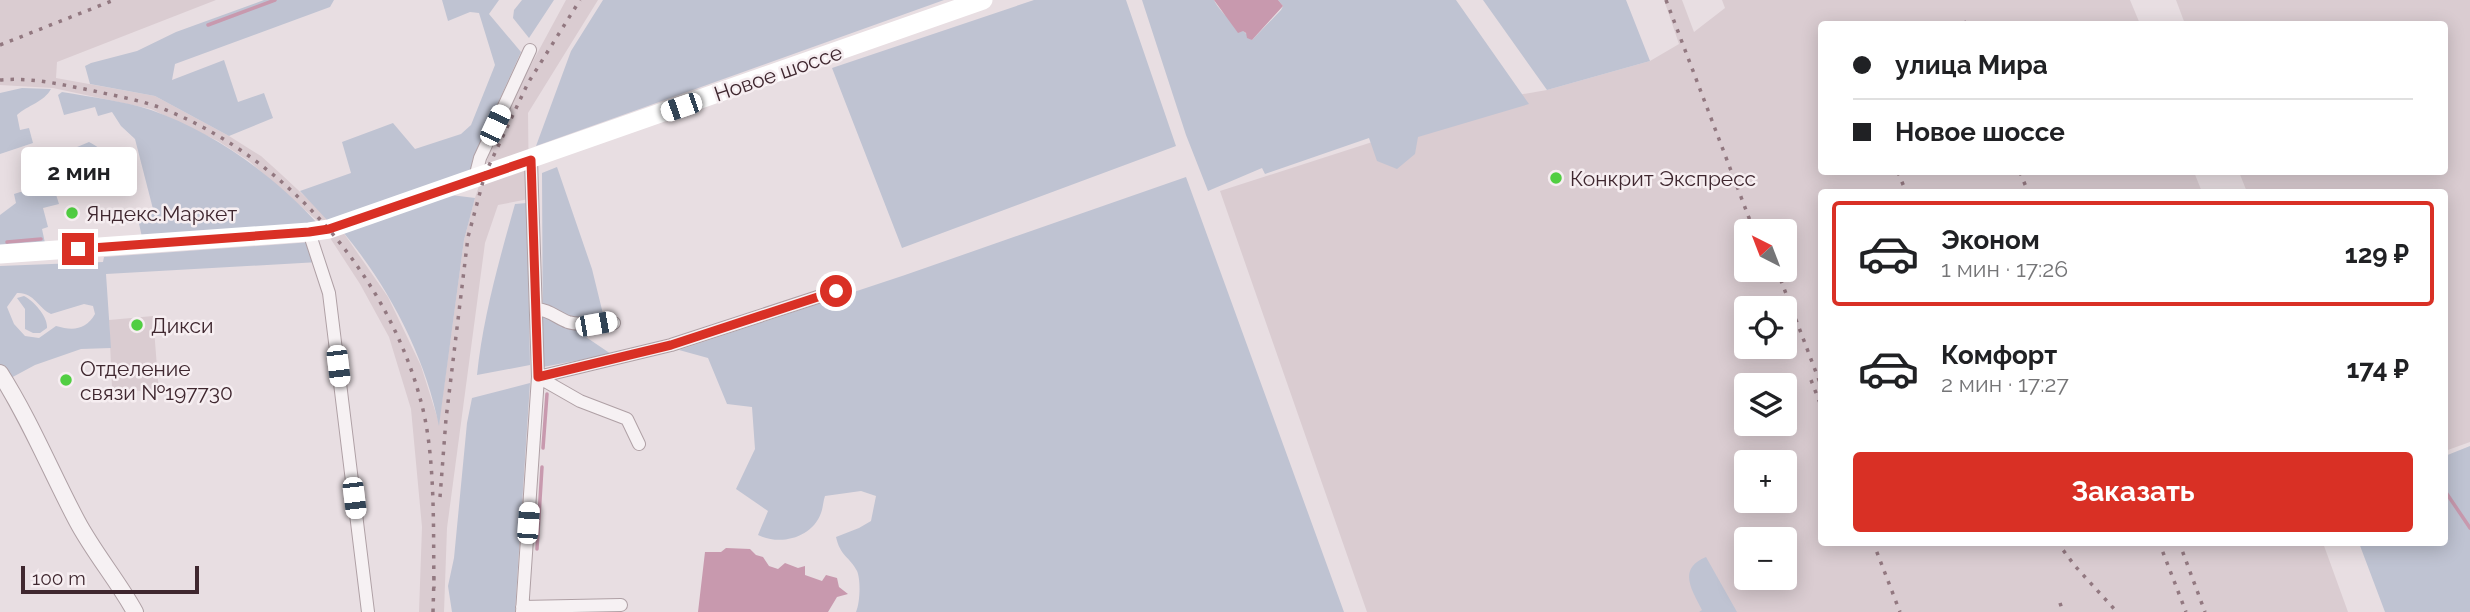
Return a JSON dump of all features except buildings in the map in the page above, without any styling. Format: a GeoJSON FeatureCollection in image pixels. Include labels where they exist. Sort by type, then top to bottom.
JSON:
{"type":"FeatureCollection","features":[{"type":"Feature","properties":{"kind":"main road","name":"Новое шоссе"},"geometry":{"type":"LineString","coordinates":[[0,254],[329,229],[984,0]]}},
{"type":"Feature","properties":{"kind":"street"},"geometry":{"type":"LineString","coordinates":[[474,178],[480,158],[530,50]]}},
{"type":"Feature","properties":{"kind":"street"},"geometry":{"type":"LineString","coordinates":[[531,160],[538,377],[522,609],[621,605]]}},
{"type":"Feature","properties":{"kind":"street"},"geometry":{"type":"LineString","coordinates":[[309,232],[329,293],[368,612]]}},
{"type":"Feature","properties":{"kind":"street"},"geometry":{"type":"LineString","coordinates":[[538,377],[671,345],[836,291]]}},
{"type":"Feature","properties":{"kind":"street"},"geometry":{"type":"LineString","coordinates":[[536,309],[542,309],[569,322],[614,323]]}},
{"type":"Feature","properties":{"kind":"street"},"geometry":{"type":"LineString","coordinates":[[0,373],[35,434],[78,523],[117,580],[135,612]]}},
{"type":"Feature","properties":{"kind":"street"},"geometry":{"type":"LineString","coordinates":[[538,377],[580,401],[627,419],[639,444]]}},
{"type":"Feature","properties":{"kind":"shaded area"},"geometry":{"type":"Polygon","coordinates":[[[0,0],[216,0],[57,62],[56,78],[155,96],[261,156],[343,232],[388,297],[421,366],[439,423],[464,240],[499,124],[566,0],[598,0],[528,113],[529,199],[498,205],[485,243],[447,528],[444,612],[419,612],[422,527],[411,409],[389,337],[360,284],[321,224],[249,161],[218,141],[151,109],[53,88],[0,85],[0,0]]]}},
{"type":"Feature","properties":{"kind":"shaded area"},"geometry":{"type":"Polygon","coordinates":[[[264,0],[334,0],[330,7],[175,64],[172,80],[224,60],[238,102],[264,93],[273,118],[229,136],[155,96],[90,84],[85,66],[91,63],[137,51],[176,32],[264,0]]]}},
{"type":"Feature","properties":{"kind":"shaded area"},"geometry":{"type":"Polygon","coordinates":[[[442,0],[499,0],[489,14],[521,52],[473,158],[471,170],[328,221],[300,191],[351,173],[342,142],[393,123],[415,149],[461,134],[471,125],[495,65],[479,13],[470,12],[448,21],[442,0]]]}},
{"type":"Feature","properties":{"kind":"shaded area"},"geometry":{"type":"Polygon","coordinates":[[[522,0],[554,0],[529,38],[513,18],[514,10],[522,0]]]}},
{"type":"Feature","properties":{"kind":"shaded area"},"geometry":{"type":"Polygon","coordinates":[[[603,0],[944,0],[536,146],[571,51],[603,0]]]}},
{"type":"Feature","properties":{"kind":"shaded area"},"geometry":{"type":"Polygon","coordinates":[[[1034,0],[1126,0],[1176,146],[902,248],[832,68],[1034,0]]]}},
{"type":"Feature","properties":{"kind":"shaded area"},"geometry":{"type":"Polygon","coordinates":[[[1142,0],[1214,0],[1222,12],[1252,40],[1281,10],[1283,6],[1278,0],[1456,0],[1529,104],[1418,137],[1415,154],[1397,169],[1377,161],[1369,138],[1265,174],[1262,168],[1208,191],[1186,135],[1142,0]]]}},
{"type":"Feature","properties":{"kind":"shaded area"},"geometry":{"type":"Polygon","coordinates":[[[1214,0],[1278,0],[1283,6],[1252,40],[1247,38],[1243,31],[1238,33],[1214,0]]]}},
{"type":"Feature","properties":{"kind":"shaded area"},"geometry":{"type":"Polygon","coordinates":[[[1483,0],[1626,0],[1650,61],[1547,90],[1483,0]]]}},
{"type":"Feature","properties":{"kind":"shaded area"},"geometry":{"type":"Polygon","coordinates":[[[1664,0],[1682,0],[1694,32],[1725,8],[1722,0],[2130,0],[2139,21],[1818,21],[1818,175],[2195,175],[2201,189],[1818,189],[1818,546],[2324,546],[2348,612],[1367,612],[1220,191],[1518,95],[1547,90],[1650,61],[1679,44],[1664,0]]]}},
{"type":"Feature","properties":{"kind":"shaded area"},"geometry":{"type":"Polygon","coordinates":[[[2176,0],[2470,0],[2470,442],[2448,450],[2448,189],[2246,189],[2240,175],[2448,175],[2448,21],[2184,21],[2176,0]]]}},
{"type":"Feature","properties":{"kind":"shaded area"},"geometry":{"type":"Polygon","coordinates":[[[22,88],[51,89],[44,97],[17,115],[20,130],[29,128],[33,143],[0,154],[0,93],[22,88]]]}},
{"type":"Feature","properties":{"kind":"shaded area"},"geometry":{"type":"Polygon","coordinates":[[[62,92],[151,110],[197,130],[262,172],[318,224],[142,237],[137,215],[153,209],[135,139],[121,126],[112,112],[98,116],[95,107],[64,115],[58,95],[62,92]]]}},
{"type":"Feature","properties":{"kind":"shaded area"},"geometry":{"type":"Polygon","coordinates":[[[89,142],[108,156],[118,177],[114,183],[94,191],[80,185],[69,153],[70,150],[89,142]]]}},
{"type":"Feature","properties":{"kind":"shaded area"},"geometry":{"type":"Polygon","coordinates":[[[557,167],[592,269],[603,314],[583,318],[583,335],[611,354],[543,367],[542,173],[557,167]]]}},
{"type":"Feature","properties":{"kind":"shaded area"},"geometry":{"type":"Polygon","coordinates":[[[1186,177],[1344,612],[856,612],[860,592],[858,575],[836,537],[871,521],[876,496],[861,491],[825,496],[817,522],[803,534],[776,540],[758,535],[768,511],[736,489],[755,449],[752,407],[727,404],[708,358],[679,350],[1186,177]]]}},
{"type":"Feature","properties":{"kind":"shaded area"},"geometry":{"type":"Polygon","coordinates":[[[52,182],[59,204],[43,208],[48,227],[42,229],[45,243],[0,246],[0,215],[16,203],[14,194],[52,182]]]}},
{"type":"Feature","properties":{"kind":"shaded area"},"geometry":{"type":"Polygon","coordinates":[[[451,195],[475,198],[464,240],[439,426],[425,374],[403,323],[360,253],[343,232],[451,195]]]}},
{"type":"Feature","properties":{"kind":"shaded area"},"geometry":{"type":"Polygon","coordinates":[[[527,203],[530,365],[477,375],[487,310],[515,204],[527,203]]]}},
{"type":"Feature","properties":{"kind":"shaded area"},"geometry":{"type":"Polygon","coordinates":[[[312,242],[319,262],[106,274],[111,348],[81,349],[35,365],[9,379],[0,365],[0,266],[103,262],[104,257],[312,242]],[[17,293],[7,307],[14,324],[25,336],[39,338],[56,326],[78,328],[88,323],[95,314],[93,306],[84,304],[51,314],[23,293],[17,293]]]}},
{"type":"Feature","properties":{"kind":"shaded area"},"geometry":{"type":"Polygon","coordinates":[[[24,296],[43,314],[47,328],[40,333],[25,329],[25,309],[17,298],[24,296]]]}},
{"type":"Feature","properties":{"kind":"shaded area"},"geometry":{"type":"Polygon","coordinates":[[[153,316],[159,393],[112,388],[109,320],[153,316]]]}},
{"type":"Feature","properties":{"kind":"shaded area"},"geometry":{"type":"Polygon","coordinates":[[[530,383],[515,612],[452,612],[448,586],[454,558],[467,423],[472,398],[530,383]]]}},
{"type":"Feature","properties":{"kind":"shaded area"},"geometry":{"type":"Polygon","coordinates":[[[2470,446],[2470,612],[2385,612],[2360,546],[2448,546],[2448,455],[2470,446]]]}},
{"type":"Feature","properties":{"kind":"shaded area"},"geometry":{"type":"Polygon","coordinates":[[[726,548],[750,549],[763,557],[769,566],[778,569],[785,563],[798,568],[805,566],[805,575],[822,581],[826,575],[837,578],[839,587],[848,594],[837,597],[828,612],[698,612],[705,552],[721,552],[726,548]]]}},
{"type":"Feature","properties":{"kind":"shaded area"},"geometry":{"type":"Polygon","coordinates":[[[1706,557],[1737,612],[1699,612],[1702,610],[1691,588],[1689,574],[1697,562],[1706,557]]]}},
{"type":"Feature","properties":{"kind":"waterway"},"geometry":{"type":"LineString","coordinates":[[208,25],[275,0]]}},
{"type":"Feature","properties":{"kind":"waterway"},"geometry":{"type":"LineString","coordinates":[[7,242],[41,239]]}},
{"type":"Feature","properties":{"kind":"waterway"},"geometry":{"type":"LineString","coordinates":[[543,448],[547,394]]}},
{"type":"Feature","properties":{"kind":"waterway"},"geometry":{"type":"LineString","coordinates":[[537,549],[542,467]]}},
{"type":"Feature","properties":{"kind":"waterway"},"geometry":{"type":"LineString","coordinates":[[2448,495],[2470,528]]}},
{"type":"Feature","properties":{"kind":"railway"},"geometry":{"type":"LineString","coordinates":[[0,45],[114,0]]}},
{"type":"Feature","properties":{"kind":"railway"},"geometry":{"type":"LineString","coordinates":[[440,497],[446,419],[468,237],[485,174],[528,83],[580,0]]}},
{"type":"Feature","properties":{"kind":"railway"},"geometry":{"type":"LineString","coordinates":[[1666,0],[1749,219]]}},
{"type":"Feature","properties":{"kind":"railway"},"geometry":{"type":"LineString","coordinates":[[0,80],[59,84],[128,98],[161,108],[206,129],[248,155],[288,187],[324,223],[355,263],[382,306],[404,351],[420,398],[431,467],[434,588]]}},
{"type":"Feature","properties":{"kind":"railway"},"geometry":{"type":"LineString","coordinates":[[1899,175],[1905,189]]}},
{"type":"Feature","properties":{"kind":"railway"},"geometry":{"type":"LineString","coordinates":[[2021,175],[2027,189]]}},
{"type":"Feature","properties":{"kind":"railway"},"geometry":{"type":"LineString","coordinates":[[1782,282],[1818,378]]}},
{"type":"Feature","properties":{"kind":"railway"},"geometry":{"type":"LineString","coordinates":[[1811,380],[1818,398]]}},
{"type":"Feature","properties":{"kind":"railway"},"geometry":{"type":"LineString","coordinates":[[1875,546],[1900,612]]}},
{"type":"Feature","properties":{"kind":"railway"},"geometry":{"type":"LineString","coordinates":[[2060,546],[2117,612]]}},
{"type":"Feature","properties":{"kind":"railway"},"geometry":{"type":"LineString","coordinates":[[2161,546],[2186,612]]}},
{"type":"Feature","properties":{"kind":"railway"},"geometry":{"type":"LineString","coordinates":[[2180,546],[2205,612]]}},
{"type":"Feature","properties":{"kind":"railway"},"geometry":{"type":"LineString","coordinates":[[433,612],[434,577]]}},
{"type":"Feature","properties":{"kind":"railway"},"geometry":{"type":"LineString","coordinates":[[2060,603],[2063,612]]}},
{"type":"Feature","properties":{"kind":"place","name":"Конкрит Экспресс"},"geometry":{"type":"Point","coordinates":[1556,178]}},
{"type":"Feature","properties":{"kind":"place","name":"Яндекс.Маркет"},"geometry":{"type":"Point","coordinates":[72,213]}},
{"type":"Feature","properties":{"kind":"place","name":"Дикси"},"geometry":{"type":"Point","coordinates":[137,325]}},
{"type":"Feature","properties":{"kind":"place","name":"Отделение связи №197730"},"geometry":{"type":"Point","coordinates":[66,380]}},
{"type":"Feature","properties":{"kind":"route"},"geometry":{"type":"LineString","coordinates":[[78,249],[329,229],[531,160],[538,377],[671,345],[836,291]]}}]}
